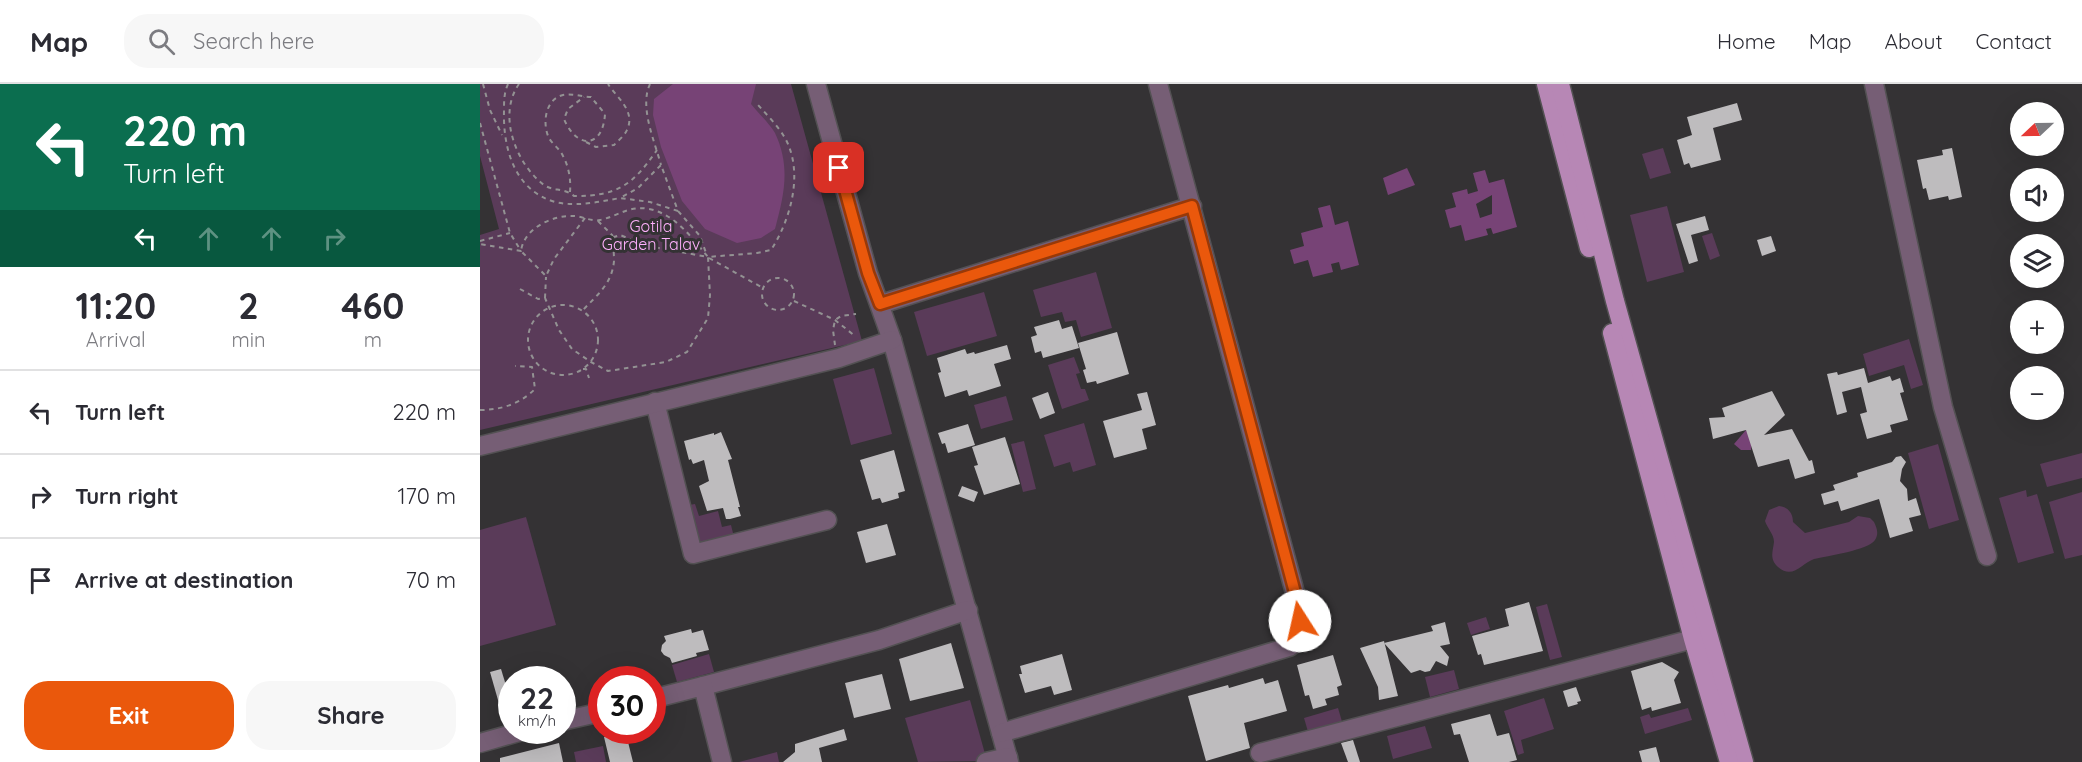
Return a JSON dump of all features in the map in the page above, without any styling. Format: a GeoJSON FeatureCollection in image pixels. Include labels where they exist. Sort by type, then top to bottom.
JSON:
{"type":"FeatureCollection","features":[{"type":"Feature","properties":{"kind":"main road"},"geometry":{"type":"LineString","coordinates":[[1546,84],[1729,762]]}},
{"type":"Feature","properties":{"kind":"main road"},"geometry":{"type":"LineString","coordinates":[[1560,84],[1615,301],[1744,762]]}},
{"type":"Feature","properties":{"kind":"street"},"geometry":{"type":"LineString","coordinates":[[816,84],[868,273],[892,340],[1009,760],[986,762]]}},
{"type":"Feature","properties":{"kind":"street"},"geometry":{"type":"LineString","coordinates":[[1001,733],[1289,647],[1302,638],[1298,604],[1158,84]]}},
{"type":"Feature","properties":{"kind":"street"},"geometry":{"type":"LineString","coordinates":[[1874,84],[1943,407],[1987,556]]}},
{"type":"Feature","properties":{"kind":"street"},"geometry":{"type":"LineString","coordinates":[[880,304],[1192,206]]}},
{"type":"Feature","properties":{"kind":"street"},"geometry":{"type":"LineString","coordinates":[[480,446],[839,358],[892,340]]}},
{"type":"Feature","properties":{"kind":"street"},"geometry":{"type":"LineString","coordinates":[[654,402],[693,554],[827,520]]}},
{"type":"Feature","properties":{"kind":"street"},"geometry":{"type":"LineString","coordinates":[[666,695],[879,640],[968,610]]}},
{"type":"Feature","properties":{"kind":"street"},"geometry":{"type":"LineString","coordinates":[[1260,753],[1694,639]]}},
{"type":"Feature","properties":{"kind":"street"},"geometry":{"type":"LineString","coordinates":[[703,686],[722,762]]}},
{"type":"Feature","properties":{"kind":"street"},"geometry":{"type":"LineString","coordinates":[[480,743],[498,738]]}},
{"type":"Feature","properties":{"kind":"path"},"geometry":{"type":"LineString","coordinates":[[483,84],[490,110],[504,138]]}},
{"type":"Feature","properties":{"kind":"path"},"geometry":{"type":"LineString","coordinates":[[508,84],[504,92],[504,138],[508,155],[519,176],[533,190],[554,201],[594,203],[620,198],[638,188],[661,165]]}},
{"type":"Feature","properties":{"kind":"path"},"geometry":{"type":"LineString","coordinates":[[519,84],[511,104],[509,123],[521,159],[546,187],[570,192],[574,196],[597,196],[621,188],[644,169],[657,150]]}},
{"type":"Feature","properties":{"kind":"path"},"geometry":{"type":"LineString","coordinates":[[584,97],[568,109],[564,119],[569,130],[576,139],[596,147],[614,145],[627,131],[629,113],[608,84]]}},
{"type":"Feature","properties":{"kind":"path"},"geometry":{"type":"LineString","coordinates":[[585,218],[554,258],[546,276],[545,298],[559,330],[572,349],[608,371],[666,362],[687,352],[708,318],[711,295],[708,257],[700,236],[678,211],[661,165],[647,113],[646,92],[650,84]]}},
{"type":"Feature","properties":{"kind":"path"},"geometry":{"type":"LineString","coordinates":[[570,192],[569,172],[562,153],[553,146],[547,135],[545,123],[545,113],[562,95],[591,97],[605,114],[604,125],[600,133],[586,142]]}},
{"type":"Feature","properties":{"kind":"path"},"geometry":{"type":"LineString","coordinates":[[504,100],[511,104]]}},
{"type":"Feature","properties":{"kind":"path"},"geometry":{"type":"LineString","coordinates":[[614,237],[620,235],[648,246],[708,257],[771,250],[782,234],[795,184],[793,162],[786,138],[758,105]]}},
{"type":"Feature","properties":{"kind":"path"},"geometry":{"type":"LineString","coordinates":[[480,123],[510,233],[521,251],[546,276]]}},
{"type":"Feature","properties":{"kind":"path"},"geometry":{"type":"LineString","coordinates":[[620,198],[650,202],[678,211]]}},
{"type":"Feature","properties":{"kind":"path"},"geometry":{"type":"LineString","coordinates":[[598,221],[629,208],[650,209],[684,227],[708,257],[763,288]]}},
{"type":"Feature","properties":{"kind":"path"},"geometry":{"type":"LineString","coordinates":[[521,251],[522,243],[533,231],[552,218],[573,216],[598,221],[614,237],[614,260],[610,277],[601,292],[583,310]]}},
{"type":"Feature","properties":{"kind":"path"},"geometry":{"type":"LineString","coordinates":[[480,243],[510,233]]}},
{"type":"Feature","properties":{"kind":"path"},"geometry":{"type":"LineString","coordinates":[[480,243],[521,251]]}},
{"type":"Feature","properties":{"kind":"path"},"geometry":{"type":"LineString","coordinates":[[772,279],[784,279],[793,288],[794,301],[785,309],[772,310],[763,301],[763,288],[772,279]]}},
{"type":"Feature","properties":{"kind":"path"},"geometry":{"type":"LineString","coordinates":[[520,289],[538,299],[545,298]]}},
{"type":"Feature","properties":{"kind":"path"},"geometry":{"type":"LineString","coordinates":[[794,301],[835,320],[862,341]]}},
{"type":"Feature","properties":{"kind":"path"},"geometry":{"type":"LineString","coordinates":[[570,305],[583,310],[593,320],[598,333],[598,347],[591,362],[583,369],[568,376],[556,375],[543,369],[533,359],[528,346],[528,332],[534,319],[550,307],[570,305]]}},
{"type":"Feature","properties":{"kind":"path"},"geometry":{"type":"LineString","coordinates":[[835,347],[833,330],[835,320],[841,316],[856,314]]}},
{"type":"Feature","properties":{"kind":"path"},"geometry":{"type":"LineString","coordinates":[[516,366],[532,367],[538,364]]}},
{"type":"Feature","properties":{"kind":"path"},"geometry":{"type":"LineString","coordinates":[[480,410],[495,410],[524,400],[535,389],[532,367]]}},
{"type":"Feature","properties":{"kind":"path"},"geometry":{"type":"LineString","coordinates":[[583,369],[586,369],[589,378]]}},
{"type":"Feature","properties":{"kind":"green space","name":"Gotila Garden Talav"},"geometry":{"type":"Polygon","coordinates":[[[480,84],[791,84],[862,341],[480,430],[480,235],[499,229],[480,156],[480,84]]]}},
{"type":"Feature","properties":{"kind":"green space"},"geometry":{"type":"Polygon","coordinates":[[[1663,148],[1671,173],[1650,179],[1642,154],[1663,148]]]}},
{"type":"Feature","properties":{"kind":"green space"},"geometry":{"type":"Polygon","coordinates":[[[1667,206],[1684,272],[1647,282],[1630,215],[1667,206]]]}},
{"type":"Feature","properties":{"kind":"green space"},"geometry":{"type":"Polygon","coordinates":[[[1712,233],[1720,256],[1710,260],[1702,236],[1712,233]]]}},
{"type":"Feature","properties":{"kind":"green space"},"geometry":{"type":"Polygon","coordinates":[[[1096,272],[1112,328],[1081,337],[1076,320],[1065,322],[1062,312],[1041,317],[1033,290],[1096,272]]]}},
{"type":"Feature","properties":{"kind":"green space"},"geometry":{"type":"Polygon","coordinates":[[[984,292],[997,336],[927,356],[914,312],[984,292]]]}},
{"type":"Feature","properties":{"kind":"green space"},"geometry":{"type":"Polygon","coordinates":[[[1909,339],[1923,385],[1911,389],[1904,365],[1869,376],[1863,354],[1909,339]]]}},
{"type":"Feature","properties":{"kind":"green space"},"geometry":{"type":"Polygon","coordinates":[[[1074,357],[1080,373],[1076,374],[1081,389],[1085,389],[1089,400],[1062,409],[1048,365],[1074,357]]]}},
{"type":"Feature","properties":{"kind":"green space"},"geometry":{"type":"Polygon","coordinates":[[[874,368],[892,434],[851,445],[833,379],[874,368]]]}},
{"type":"Feature","properties":{"kind":"green space"},"geometry":{"type":"Polygon","coordinates":[[[1006,396],[1013,420],[981,429],[974,405],[1006,396]]]}},
{"type":"Feature","properties":{"kind":"green space"},"geometry":{"type":"Polygon","coordinates":[[[1084,423],[1096,465],[1073,472],[1070,462],[1054,467],[1044,435],[1084,423]]]}},
{"type":"Feature","properties":{"kind":"green space"},"geometry":{"type":"Polygon","coordinates":[[[1024,441],[1036,489],[1023,492],[1011,444],[1024,441]]]}},
{"type":"Feature","properties":{"kind":"green space"},"geometry":{"type":"Polygon","coordinates":[[[1938,444],[1959,520],[1929,529],[1908,453],[1938,444]]]}},
{"type":"Feature","properties":{"kind":"green space"},"geometry":{"type":"Polygon","coordinates":[[[2082,453],[2082,478],[2047,487],[2040,464],[2082,453]]]}},
{"type":"Feature","properties":{"kind":"green space"},"geometry":{"type":"Polygon","coordinates":[[[2026,490],[2027,497],[2037,494],[2054,553],[2018,563],[1999,498],[2026,490]]]}},
{"type":"Feature","properties":{"kind":"green space"},"geometry":{"type":"Polygon","coordinates":[[[2082,492],[2082,555],[2065,559],[2049,502],[2082,492]]]}},
{"type":"Feature","properties":{"kind":"green space"},"geometry":{"type":"Polygon","coordinates":[[[695,504],[699,516],[718,511],[722,527],[731,525],[734,537],[700,546],[689,505],[695,504]]]}},
{"type":"Feature","properties":{"kind":"green space"},"geometry":{"type":"Polygon","coordinates":[[[1779,506],[1789,511],[1793,522],[1805,533],[1849,522],[1858,516],[1870,518],[1874,522],[1877,536],[1871,544],[1865,547],[1814,559],[1793,571],[1783,571],[1773,561],[1774,539],[1765,521],[1769,510],[1779,506]]]}},
{"type":"Feature","properties":{"kind":"green space"},"geometry":{"type":"Polygon","coordinates":[[[526,517],[556,625],[480,646],[480,530],[526,517]]]}},
{"type":"Feature","properties":{"kind":"green space"},"geometry":{"type":"Polygon","coordinates":[[[1547,604],[1562,657],[1550,660],[1536,607],[1547,604]]]}},
{"type":"Feature","properties":{"kind":"green space"},"geometry":{"type":"Polygon","coordinates":[[[1486,617],[1490,629],[1471,635],[1467,623],[1486,617]]]}},
{"type":"Feature","properties":{"kind":"green space"},"geometry":{"type":"Polygon","coordinates":[[[709,654],[714,672],[677,682],[672,665],[709,654]]]}},
{"type":"Feature","properties":{"kind":"green space"},"geometry":{"type":"Polygon","coordinates":[[[1454,670],[1459,689],[1430,697],[1425,677],[1454,670]]]}},
{"type":"Feature","properties":{"kind":"green space"},"geometry":{"type":"Polygon","coordinates":[[[1544,698],[1554,729],[1521,740],[1524,753],[1518,755],[1504,711],[1544,698]]]}},
{"type":"Feature","properties":{"kind":"green space"},"geometry":{"type":"Polygon","coordinates":[[[970,700],[987,761],[918,762],[905,718],[970,700]]]}},
{"type":"Feature","properties":{"kind":"green space"},"geometry":{"type":"Polygon","coordinates":[[[1338,708],[1343,725],[1309,735],[1304,718],[1338,708]]]}},
{"type":"Feature","properties":{"kind":"green space"},"geometry":{"type":"Polygon","coordinates":[[[1688,708],[1692,720],[1645,734],[1640,717],[1649,714],[1651,718],[1688,708]]]}},
{"type":"Feature","properties":{"kind":"green space"},"geometry":{"type":"Polygon","coordinates":[[[1425,726],[1432,748],[1393,759],[1387,736],[1425,726]]]}},
{"type":"Feature","properties":{"kind":"green space"},"geometry":{"type":"Polygon","coordinates":[[[603,746],[606,762],[576,762],[574,752],[603,746]]]}},
{"type":"Feature","properties":{"kind":"green space"},"geometry":{"type":"Polygon","coordinates":[[[777,752],[779,762],[739,762],[777,752]]]}},
{"type":"Feature","properties":{"kind":"shaded area"},"geometry":{"type":"Polygon","coordinates":[[[673,84],[756,84],[751,104],[775,133],[780,145],[784,169],[783,193],[775,229],[761,238],[737,243],[705,229],[682,201],[661,147],[653,115],[654,99],[673,84]]]}},
{"type":"Feature","properties":{"kind":"shaded area"},"geometry":{"type":"Polygon","coordinates":[[[1407,168],[1415,185],[1388,195],[1383,178],[1407,168]]]}},
{"type":"Feature","properties":{"kind":"shaded area"},"geometry":{"type":"Polygon","coordinates":[[[1485,170],[1489,183],[1504,179],[1517,227],[1493,234],[1491,228],[1486,229],[1488,235],[1465,241],[1461,225],[1450,228],[1445,210],[1456,207],[1452,193],[1467,189],[1468,194],[1478,191],[1473,173],[1485,170]],[[1492,195],[1476,204],[1480,218],[1492,214],[1492,195]]]}},
{"type":"Feature","properties":{"kind":"shaded area"},"geometry":{"type":"Polygon","coordinates":[[[1330,205],[1335,225],[1348,221],[1359,265],[1341,270],[1339,262],[1331,264],[1333,272],[1313,277],[1308,260],[1294,264],[1290,250],[1304,246],[1301,233],[1323,227],[1318,208],[1330,205]]]}},
{"type":"Feature","properties":{"kind":"shaded area"},"geometry":{"type":"Polygon","coordinates":[[[1746,430],[1752,440],[1751,450],[1741,450],[1734,444],[1746,430]]]}},
{"type":"Feature","properties":{"kind":"building"},"geometry":{"type":"Polygon","coordinates":[[[1737,103],[1742,120],[1713,128],[1721,160],[1691,168],[1689,163],[1684,165],[1677,140],[1692,135],[1687,117],[1737,103]]]}},
{"type":"Feature","properties":{"kind":"building"},"geometry":{"type":"Polygon","coordinates":[[[1952,148],[1962,197],[1949,200],[1948,196],[1929,200],[1926,188],[1923,189],[1917,160],[1943,155],[1942,150],[1952,148]]]}},
{"type":"Feature","properties":{"kind":"building"},"geometry":{"type":"Polygon","coordinates":[[[1705,216],[1709,230],[1691,235],[1698,261],[1689,264],[1676,224],[1705,216]]]}},
{"type":"Feature","properties":{"kind":"building"},"geometry":{"type":"Polygon","coordinates":[[[1771,236],[1776,251],[1762,256],[1757,240],[1771,236]]]}},
{"type":"Feature","properties":{"kind":"building"},"geometry":{"type":"Polygon","coordinates":[[[1059,320],[1062,329],[1072,326],[1079,348],[1043,358],[1041,351],[1035,353],[1031,337],[1037,335],[1034,327],[1059,320]]]}},
{"type":"Feature","properties":{"kind":"building"},"geometry":{"type":"Polygon","coordinates":[[[1117,332],[1129,374],[1097,384],[1096,381],[1087,383],[1083,370],[1086,369],[1078,343],[1117,332]]]}},
{"type":"Feature","properties":{"kind":"building"},"geometry":{"type":"Polygon","coordinates":[[[1007,345],[1011,359],[994,364],[1001,386],[969,396],[967,390],[945,397],[938,373],[941,372],[937,358],[965,349],[967,354],[974,352],[975,354],[1007,345]]]}},
{"type":"Feature","properties":{"kind":"building"},"geometry":{"type":"Polygon","coordinates":[[[1864,368],[1868,383],[1890,376],[1892,381],[1900,378],[1904,392],[1900,393],[1908,420],[1890,425],[1892,432],[1867,439],[1860,414],[1867,412],[1861,387],[1842,392],[1847,412],[1837,415],[1827,374],[1837,372],[1838,375],[1864,368]]]}},
{"type":"Feature","properties":{"kind":"building"},"geometry":{"type":"Polygon","coordinates":[[[1772,391],[1785,415],[1764,435],[1792,429],[1809,461],[1812,460],[1815,473],[1795,479],[1789,459],[1758,467],[1746,430],[1713,439],[1709,418],[1725,417],[1722,408],[1772,391]]]}},
{"type":"Feature","properties":{"kind":"building"},"geometry":{"type":"Polygon","coordinates":[[[1048,392],[1055,413],[1040,419],[1032,398],[1048,392]]]}},
{"type":"Feature","properties":{"kind":"building"},"geometry":{"type":"Polygon","coordinates":[[[1147,392],[1156,425],[1142,429],[1147,449],[1114,458],[1103,421],[1142,410],[1137,394],[1147,392]]]}},
{"type":"Feature","properties":{"kind":"building"},"geometry":{"type":"Polygon","coordinates":[[[968,424],[975,445],[948,453],[938,433],[968,424]]]}},
{"type":"Feature","properties":{"kind":"building"},"geometry":{"type":"Polygon","coordinates":[[[721,432],[732,459],[728,460],[741,516],[730,519],[726,519],[723,508],[707,511],[699,486],[709,481],[704,460],[693,464],[691,459],[689,460],[684,441],[721,432]]]}},
{"type":"Feature","properties":{"kind":"building"},"geometry":{"type":"Polygon","coordinates":[[[1005,437],[1020,484],[984,495],[974,466],[978,465],[972,447],[1005,437]]]}},
{"type":"Feature","properties":{"kind":"building"},"geometry":{"type":"Polygon","coordinates":[[[894,450],[905,491],[898,493],[899,498],[882,503],[880,498],[872,500],[860,460],[894,450]]]}},
{"type":"Feature","properties":{"kind":"building"},"geometry":{"type":"Polygon","coordinates":[[[1901,456],[1906,462],[1900,481],[1907,489],[1908,501],[1916,498],[1921,515],[1909,518],[1913,531],[1890,538],[1879,499],[1841,511],[1838,501],[1824,505],[1821,494],[1835,490],[1833,485],[1858,477],[1857,473],[1892,462],[1896,457],[1901,456]]]}},
{"type":"Feature","properties":{"kind":"building"},"geometry":{"type":"Polygon","coordinates":[[[962,486],[978,492],[974,502],[958,496],[962,486]]]}},
{"type":"Feature","properties":{"kind":"building"},"geometry":{"type":"Polygon","coordinates":[[[887,524],[896,555],[866,563],[857,532],[887,524]]]}},
{"type":"Feature","properties":{"kind":"building"},"geometry":{"type":"Polygon","coordinates":[[[1529,602],[1543,651],[1484,665],[1472,636],[1509,626],[1505,609],[1529,602]]]}},
{"type":"Feature","properties":{"kind":"building"},"geometry":{"type":"Polygon","coordinates":[[[1445,622],[1450,644],[1440,646],[1449,657],[1447,666],[1436,661],[1430,671],[1420,670],[1411,673],[1384,643],[1433,631],[1431,626],[1445,622]]]}},
{"type":"Feature","properties":{"kind":"building"},"geometry":{"type":"Polygon","coordinates":[[[691,629],[692,633],[703,630],[709,650],[672,663],[670,658],[661,651],[666,641],[664,636],[691,629]]]}},
{"type":"Feature","properties":{"kind":"building"},"geometry":{"type":"Polygon","coordinates":[[[1384,641],[1398,696],[1379,700],[1378,687],[1360,648],[1384,641]]]}},
{"type":"Feature","properties":{"kind":"building"},"geometry":{"type":"Polygon","coordinates":[[[951,643],[964,688],[910,701],[899,659],[951,643]]]}},
{"type":"Feature","properties":{"kind":"building"},"geometry":{"type":"Polygon","coordinates":[[[1062,654],[1072,690],[1054,695],[1051,686],[1025,693],[1019,674],[1022,674],[1020,666],[1062,654]]]}},
{"type":"Feature","properties":{"kind":"building"},"geometry":{"type":"Polygon","coordinates":[[[1333,655],[1342,685],[1337,687],[1339,695],[1325,699],[1327,705],[1313,709],[1309,695],[1305,696],[1297,665],[1333,655]]]}},
{"type":"Feature","properties":{"kind":"building"},"geometry":{"type":"Polygon","coordinates":[[[1662,662],[1679,672],[1674,680],[1681,703],[1652,711],[1651,707],[1642,710],[1631,671],[1662,662]]]}},
{"type":"Feature","properties":{"kind":"building"},"geometry":{"type":"Polygon","coordinates":[[[498,670],[498,700],[490,672],[498,670]]]}},
{"type":"Feature","properties":{"kind":"building"},"geometry":{"type":"Polygon","coordinates":[[[882,674],[891,709],[854,718],[845,683],[882,674]]]}},
{"type":"Feature","properties":{"kind":"building"},"geometry":{"type":"Polygon","coordinates":[[[1263,678],[1265,684],[1278,680],[1287,711],[1244,723],[1250,748],[1206,761],[1188,696],[1263,678]]]}},
{"type":"Feature","properties":{"kind":"building"},"geometry":{"type":"Polygon","coordinates":[[[1576,687],[1581,701],[1568,707],[1563,691],[1576,687]]]}},
{"type":"Feature","properties":{"kind":"building"},"geometry":{"type":"Polygon","coordinates":[[[1490,714],[1497,736],[1509,733],[1517,760],[1469,762],[1460,734],[1454,735],[1451,724],[1490,714]]]}},
{"type":"Feature","properties":{"kind":"building"},"geometry":{"type":"Polygon","coordinates":[[[844,729],[847,740],[819,748],[822,762],[783,762],[795,752],[795,744],[844,729]]]}},
{"type":"Feature","properties":{"kind":"building"},"geometry":{"type":"Polygon","coordinates":[[[1353,740],[1360,762],[1348,762],[1341,743],[1353,740]]]}},
{"type":"Feature","properties":{"kind":"building"},"geometry":{"type":"Polygon","coordinates":[[[559,744],[563,762],[500,762],[500,758],[559,744]]]}},
{"type":"Feature","properties":{"kind":"building"},"geometry":{"type":"Polygon","coordinates":[[[606,744],[628,744],[633,762],[610,762],[606,744]]]}},
{"type":"Feature","properties":{"kind":"building"},"geometry":{"type":"Polygon","coordinates":[[[1656,747],[1660,762],[1642,762],[1639,751],[1656,747]]]}},
{"type":"Feature","properties":{"kind":"route"},"geometry":{"type":"LineString","coordinates":[[839,168],[868,273],[880,304],[1192,206],[1298,604],[1300,621]]}}]}
